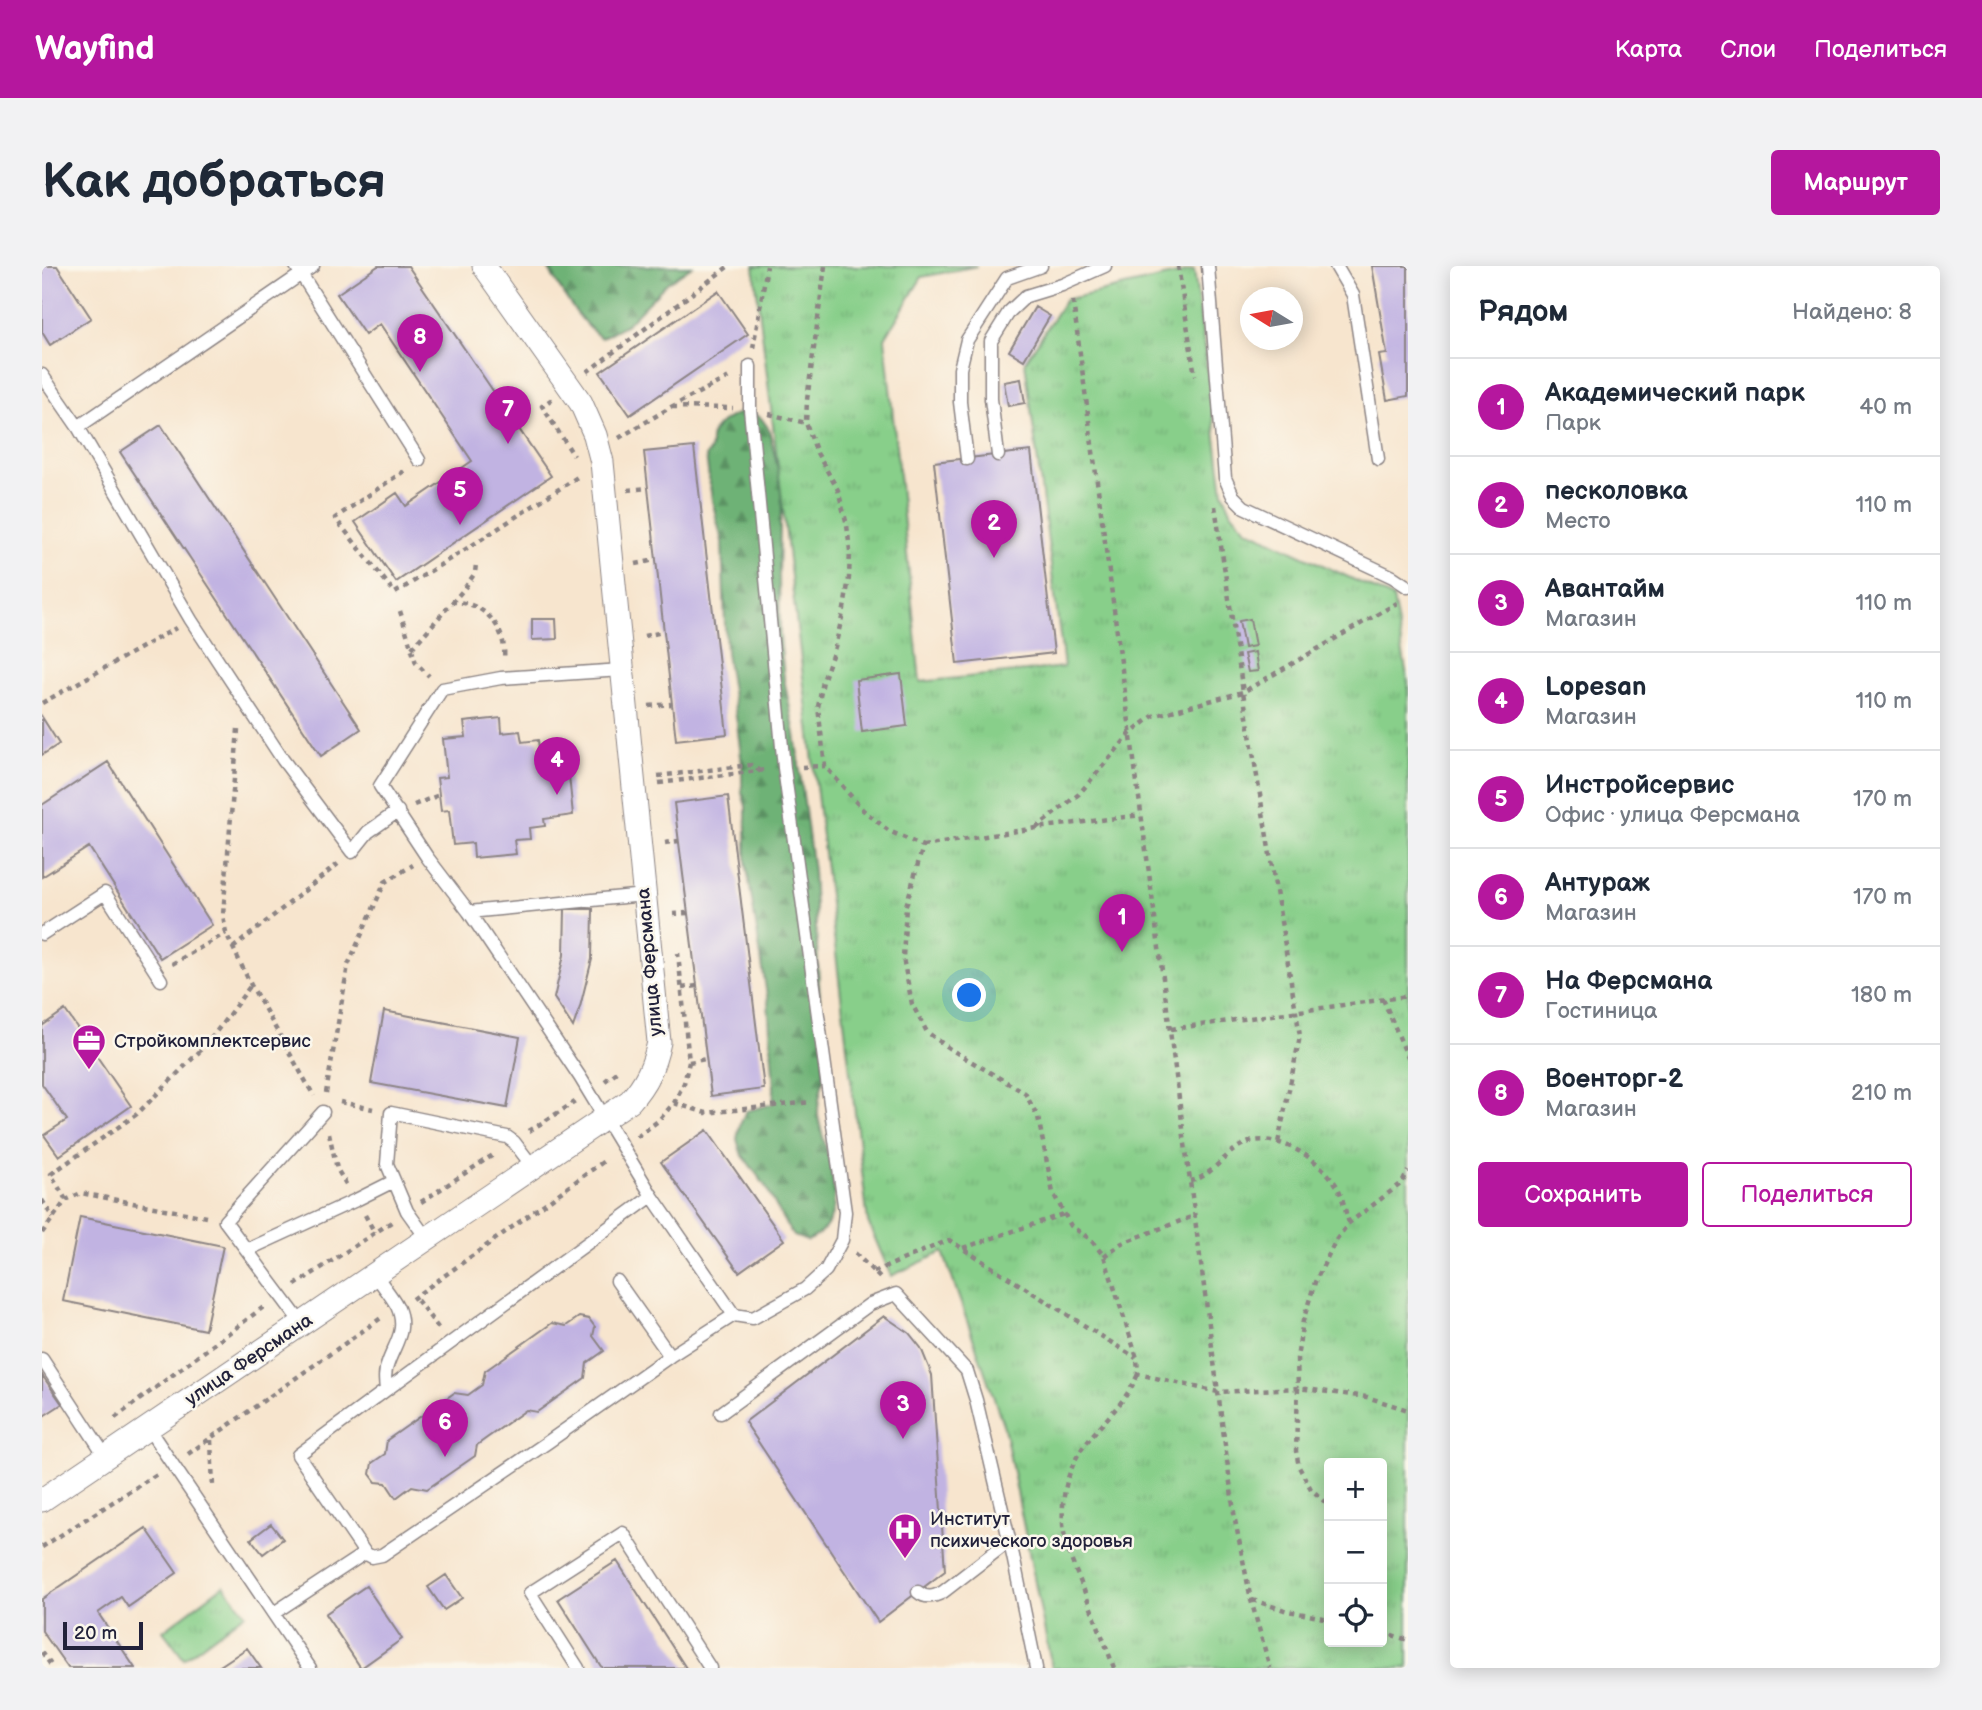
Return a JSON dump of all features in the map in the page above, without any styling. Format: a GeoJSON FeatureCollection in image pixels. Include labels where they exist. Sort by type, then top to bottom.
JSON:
{"type":"FeatureCollection","features":[{"type":"Feature","properties":{"kind":"street","name":"улица Ферсмана"},"geometry":{"type":"LineString","coordinates":[[42,1500],[630,1101],[645,1084],[655,1063],[659,1042],[602,462],[595,435],[580,403],[484,266]]}},
{"type":"Feature","properties":{"kind":"lane"},"geometry":{"type":"LineString","coordinates":[[78,427],[299,270],[313,266]]}},
{"type":"Feature","properties":{"kind":"lane"},"geometry":{"type":"LineString","coordinates":[[967,459],[960,402],[960,369],[967,340],[1007,278],[1041,266]]}},
{"type":"Feature","properties":{"kind":"lane"},"geometry":{"type":"LineString","coordinates":[[998,455],[991,399],[991,341],[1009,312],[1026,296],[1062,285],[1105,266]]}},
{"type":"Feature","properties":{"kind":"lane"},"geometry":{"type":"LineString","coordinates":[[1208,266],[1225,478],[1233,496],[1244,507],[1393,576],[1408,587]]}},
{"type":"Feature","properties":{"kind":"lane"},"geometry":{"type":"LineString","coordinates":[[1336,266],[1353,295],[1378,459]]}},
{"type":"Feature","properties":{"kind":"lane"},"geometry":{"type":"LineString","coordinates":[[299,270],[419,460]]}},
{"type":"Feature","properties":{"kind":"lane"},"geometry":{"type":"LineString","coordinates":[[652,1196],[298,1455],[365,1553],[372,1557],[382,1555],[670,1356],[734,1315],[753,1318],[805,1289],[826,1270],[842,1240],[845,1212],[784,768],[750,409],[750,366]]}},
{"type":"Feature","properties":{"kind":"lane"},"geometry":{"type":"LineString","coordinates":[[42,375],[78,427],[191,620],[283,760],[352,852],[368,832],[398,811]]}},
{"type":"Feature","properties":{"kind":"lane"},"geometry":{"type":"LineString","coordinates":[[622,670],[501,678],[442,689],[380,786],[590,1092],[652,1196],[734,1315]]}},
{"type":"Feature","properties":{"kind":"lane"},"geometry":{"type":"LineString","coordinates":[[42,934],[105,893],[158,977]]}},
{"type":"Feature","properties":{"kind":"lane"},"geometry":{"type":"LineString","coordinates":[[468,912],[644,895]]}},
{"type":"Feature","properties":{"kind":"lane"},"geometry":{"type":"LineString","coordinates":[[302,1324],[225,1221],[324,1106]]}},
{"type":"Feature","properties":{"kind":"lane"},"geometry":{"type":"LineString","coordinates":[[427,1239],[407,1211],[387,1164],[391,1112],[507,1137],[533,1167]]}},
{"type":"Feature","properties":{"kind":"lane"},"geometry":{"type":"LineString","coordinates":[[247,1250],[394,1181]]}},
{"type":"Feature","properties":{"kind":"lane"},"geometry":{"type":"LineString","coordinates":[[375,1274],[397,1307],[401,1323],[399,1342],[387,1364],[384,1379],[386,1390]]}},
{"type":"Feature","properties":{"kind":"lane"},"geometry":{"type":"LineString","coordinates":[[617,1280],[670,1356]]}},
{"type":"Feature","properties":{"kind":"lane"},"geometry":{"type":"LineString","coordinates":[[721,1413],[870,1304],[896,1294],[967,1371],[1009,1541],[1036,1668]]}},
{"type":"Feature","properties":{"kind":"lane"},"geometry":{"type":"LineString","coordinates":[[42,1359],[106,1457]]}},
{"type":"Feature","properties":{"kind":"lane"},"geometry":{"type":"LineString","coordinates":[[148,1429],[310,1668]]}},
{"type":"Feature","properties":{"kind":"lane"},"geometry":{"type":"LineString","coordinates":[[579,1668],[530,1593],[623,1533],[710,1668]]}},
{"type":"Feature","properties":{"kind":"lane"},"geometry":{"type":"LineString","coordinates":[[918,1592],[927,1597],[943,1592],[1009,1541]]}},
{"type":"Feature","properties":{"kind":"lane"},"geometry":{"type":"LineString","coordinates":[[274,1613],[365,1553]]}},
{"type":"Feature","properties":{"kind":"path"},"geometry":{"type":"LineString","coordinates":[[584,485],[575,457],[542,406],[729,266]]}},
{"type":"Feature","properties":{"kind":"path"},"geometry":{"type":"LineString","coordinates":[[615,428],[618,438],[750,366],[767,266]]}},
{"type":"Feature","properties":{"kind":"path"},"geometry":{"type":"LineString","coordinates":[[825,266],[806,422],[817,453],[838,490],[850,551],[844,609],[818,707],[825,766],[871,817],[889,831],[923,846],[1141,815]]}},
{"type":"Feature","properties":{"kind":"path"},"geometry":{"type":"LineString","coordinates":[[1072,293],[1235,1520],[1251,1600],[1270,1668]]}},
{"type":"Feature","properties":{"kind":"path"},"geometry":{"type":"LineString","coordinates":[[589,371],[594,380]]}},
{"type":"Feature","properties":{"kind":"path"},"geometry":{"type":"LineString","coordinates":[[671,407],[750,409],[806,422]]}},
{"type":"Feature","properties":{"kind":"path"},"geometry":{"type":"LineString","coordinates":[[419,460],[335,518],[395,593],[582,474]]}},
{"type":"Feature","properties":{"kind":"path"},"geometry":{"type":"LineString","coordinates":[[625,491],[648,488]]}},
{"type":"Feature","properties":{"kind":"path"},"geometry":{"type":"LineString","coordinates":[[635,576],[633,564],[656,560]]}},
{"type":"Feature","properties":{"kind":"path"},"geometry":{"type":"LineString","coordinates":[[412,648],[475,573],[476,565]]}},
{"type":"Feature","properties":{"kind":"path"},"geometry":{"type":"LineString","coordinates":[[1036,828],[1079,794],[1130,734],[1153,716],[1243,692],[1408,597]]}},
{"type":"Feature","properties":{"kind":"path"},"geometry":{"type":"LineString","coordinates":[[451,602],[478,607],[497,625],[505,650],[501,678]]}},
{"type":"Feature","properties":{"kind":"path"},"geometry":{"type":"LineString","coordinates":[[400,611],[416,663],[442,689]]}},
{"type":"Feature","properties":{"kind":"path"},"geometry":{"type":"LineString","coordinates":[[42,704],[191,620]]}},
{"type":"Feature","properties":{"kind":"path"},"geometry":{"type":"LineString","coordinates":[[643,648],[642,636],[663,632]]}},
{"type":"Feature","properties":{"kind":"path"},"geometry":{"type":"LineString","coordinates":[[1243,692],[1300,1036],[1278,1143]]}},
{"type":"Feature","properties":{"kind":"path"},"geometry":{"type":"LineString","coordinates":[[648,695],[651,718]]}},
{"type":"Feature","properties":{"kind":"path"},"geometry":{"type":"LineString","coordinates":[[241,696],[223,915],[226,933],[251,985],[324,1106],[337,1169],[375,1233]]}},
{"type":"Feature","properties":{"kind":"path"},"geometry":{"type":"LineString","coordinates":[[649,706],[671,704]]}},
{"type":"Feature","properties":{"kind":"path"},"geometry":{"type":"LineString","coordinates":[[656,764],[660,795]]}},
{"type":"Feature","properties":{"kind":"path"},"geometry":{"type":"LineString","coordinates":[[658,776],[751,765],[761,771]]}},
{"type":"Feature","properties":{"kind":"path"},"geometry":{"type":"LineString","coordinates":[[659,783],[784,768],[825,766]]}},
{"type":"Feature","properties":{"kind":"path"},"geometry":{"type":"LineString","coordinates":[[664,831],[667,855]]}},
{"type":"Feature","properties":{"kind":"path"},"geometry":{"type":"LineString","coordinates":[[665,843],[679,841]]}},
{"type":"Feature","properties":{"kind":"path"},"geometry":{"type":"LineString","coordinates":[[923,846],[905,906],[903,958],[912,1004],[927,1032],[950,1049],[1025,1093],[1038,1117],[1053,1193],[1071,1226],[1090,1239],[1104,1256],[1137,1358],[1138,1374],[1130,1392],[1094,1433],[1070,1470],[1063,1509],[1066,1544],[1114,1668]]}},
{"type":"Feature","properties":{"kind":"path"},"geometry":{"type":"LineString","coordinates":[[233,948],[352,852]]}},
{"type":"Feature","properties":{"kind":"path"},"geometry":{"type":"LineString","coordinates":[[324,1106],[348,965],[385,882],[427,857]]}},
{"type":"Feature","properties":{"kind":"path"},"geometry":{"type":"LineString","coordinates":[[672,902],[675,927]]}},
{"type":"Feature","properties":{"kind":"path"},"geometry":{"type":"LineString","coordinates":[[673,914],[688,913]]}},
{"type":"Feature","properties":{"kind":"path"},"geometry":{"type":"LineString","coordinates":[[158,977],[226,933]]}},
{"type":"Feature","properties":{"kind":"path"},"geometry":{"type":"LineString","coordinates":[[42,1547],[211,1439],[415,1297],[658,1121],[674,1103],[684,1083],[689,1062],[678,951]]}},
{"type":"Feature","properties":{"kind":"path"},"geometry":{"type":"LineString","coordinates":[[65,1200],[51,1174],[136,1114],[207,1044],[251,985]]}},
{"type":"Feature","properties":{"kind":"path"},"geometry":{"type":"LineString","coordinates":[[682,988],[697,986]]}},
{"type":"Feature","properties":{"kind":"path"},"geometry":{"type":"LineString","coordinates":[[1171,1029],[1408,996]]}},
{"type":"Feature","properties":{"kind":"path"},"geometry":{"type":"LineString","coordinates":[[1384,999],[1408,1058]]}},
{"type":"Feature","properties":{"kind":"path"},"geometry":{"type":"LineString","coordinates":[[689,1062],[706,1059]]}},
{"type":"Feature","properties":{"kind":"path"},"geometry":{"type":"LineString","coordinates":[[92,1434],[280,1295],[590,1092],[618,1072],[623,1064]]}},
{"type":"Feature","properties":{"kind":"path"},"geometry":{"type":"LineString","coordinates":[[674,1103],[706,1113],[830,1100]]}},
{"type":"Feature","properties":{"kind":"path"},"geometry":{"type":"LineString","coordinates":[[324,1106],[391,1112]]}},
{"type":"Feature","properties":{"kind":"path"},"geometry":{"type":"LineString","coordinates":[[1190,1181],[1199,1179],[1245,1143],[1278,1143],[1310,1157],[1326,1173],[1338,1188],[1349,1223]]}},
{"type":"Feature","properties":{"kind":"path"},"geometry":{"type":"LineString","coordinates":[[1324,1501],[1311,1489],[1299,1467],[1296,1451],[1297,1359],[1303,1321],[1315,1282],[1336,1240],[1349,1223],[1402,1183],[1408,1171]]}},
{"type":"Feature","properties":{"kind":"path"},"geometry":{"type":"LineString","coordinates":[[42,1233],[65,1200],[81,1193],[225,1221]]}},
{"type":"Feature","properties":{"kind":"path"},"geometry":{"type":"LineString","coordinates":[[42,1200],[53,1217]]}},
{"type":"Feature","properties":{"kind":"path"},"geometry":{"type":"LineString","coordinates":[[962,1249],[1064,1214]]}},
{"type":"Feature","properties":{"kind":"path"},"geometry":{"type":"LineString","coordinates":[[1104,1256],[1122,1243],[1194,1216]]}},
{"type":"Feature","properties":{"kind":"path"},"geometry":{"type":"LineString","coordinates":[[842,1240],[896,1294]]}},
{"type":"Feature","properties":{"kind":"path"},"geometry":{"type":"LineString","coordinates":[[874,1272],[949,1240],[1137,1358]]}},
{"type":"Feature","properties":{"kind":"path"},"geometry":{"type":"LineString","coordinates":[[415,1297],[450,1344]]}},
{"type":"Feature","properties":{"kind":"path"},"geometry":{"type":"LineString","coordinates":[[1138,1374],[1218,1392],[1298,1388],[1367,1397],[1408,1410]]}},
{"type":"Feature","properties":{"kind":"path"},"geometry":{"type":"LineString","coordinates":[[211,1439],[214,1525]]}},
{"type":"Feature","properties":{"kind":"path"},"geometry":{"type":"LineString","coordinates":[[1251,1600],[1324,1618]]}},
{"type":"Feature","properties":{"kind":"path"},"geometry":{"type":"LineString","coordinates":[[1387,1634],[1408,1640]]}},
{"type":"Feature","properties":{"kind":"path"},"geometry":{"type":"LineString","coordinates":[[42,1652],[53,1668]]}},
{"type":"Feature","properties":{"kind":"green space"},"geometry":{"type":"Polygon","coordinates":[[[547,266],[692,266],[667,283],[627,324],[601,338],[577,314],[547,266]]]}},
{"type":"Feature","properties":{"kind":"green space"},"geometry":{"type":"Polygon","coordinates":[[[754,266],[977,266],[922,277],[885,338],[920,682],[1064,667],[1025,362],[1065,300],[1194,270],[1223,492],[1232,513],[1246,529],[1393,598],[1408,682],[1408,1668],[1052,1668],[1004,1427],[943,1252],[891,1276],[868,1222],[754,266]]]}},
{"type":"Feature","properties":{"kind":"green space"},"geometry":{"type":"Polygon","coordinates":[[[746,410],[761,418],[769,429],[781,483],[780,636],[813,871],[824,1077],[818,1116],[834,1184],[834,1202],[831,1218],[822,1231],[807,1241],[794,1236],[786,1225],[766,1187],[741,1153],[737,1139],[746,1111],[773,1104],[774,1089],[768,1002],[746,862],[746,806],[742,793],[742,765],[726,653],[722,541],[712,500],[706,456],[710,450],[712,434],[718,426],[746,410]]]}},
{"type":"Feature","properties":{"kind":"green space"},"geometry":{"type":"Polygon","coordinates":[[[224,1585],[245,1613],[184,1659],[163,1631],[224,1585]]]}},
{"type":"Feature","properties":{"kind":"building"},"geometry":{"type":"Polygon","coordinates":[[[42,266],[57,266],[91,318],[50,345],[42,332],[42,266]]]}},
{"type":"Feature","properties":{"kind":"building"},"geometry":{"type":"Polygon","coordinates":[[[378,266],[408,266],[551,476],[396,582],[355,522],[397,493],[406,506],[472,461],[380,324],[365,335],[337,294],[378,266]]]}},
{"type":"Feature","properties":{"kind":"building"},"geometry":{"type":"Polygon","coordinates":[[[1372,266],[1408,266],[1408,396],[1387,400],[1379,355],[1387,354],[1372,266]]]}},
{"type":"Feature","properties":{"kind":"building"},"geometry":{"type":"Polygon","coordinates":[[[718,291],[748,334],[630,415],[600,372],[718,291]]]}},
{"type":"Feature","properties":{"kind":"building"},"geometry":{"type":"Polygon","coordinates":[[[1035,307],[1050,316],[1024,360],[1009,351],[1035,307]]]}},
{"type":"Feature","properties":{"kind":"building"},"geometry":{"type":"Polygon","coordinates":[[[1021,379],[1025,403],[1008,406],[1004,382],[1021,379]]]}},
{"type":"Feature","properties":{"kind":"building"},"geometry":{"type":"Polygon","coordinates":[[[161,425],[361,729],[321,756],[120,452],[161,425]]]}},
{"type":"Feature","properties":{"kind":"building"},"geometry":{"type":"Polygon","coordinates":[[[694,447],[727,734],[676,740],[644,452],[694,447]]]}},
{"type":"Feature","properties":{"kind":"building"},"geometry":{"type":"Polygon","coordinates":[[[1031,451],[1054,653],[957,664],[934,462],[1031,451]]]}},
{"type":"Feature","properties":{"kind":"building"},"geometry":{"type":"Polygon","coordinates":[[[532,619],[556,619],[557,639],[532,640],[532,619]]]}},
{"type":"Feature","properties":{"kind":"building"},"geometry":{"type":"Polygon","coordinates":[[[1250,619],[1255,646],[1244,648],[1239,621],[1250,619]]]}},
{"type":"Feature","properties":{"kind":"building"},"geometry":{"type":"Polygon","coordinates":[[[1255,652],[1258,671],[1248,672],[1244,654],[1255,652]]]}},
{"type":"Feature","properties":{"kind":"building"},"geometry":{"type":"Polygon","coordinates":[[[901,674],[907,726],[862,732],[856,680],[901,674]]]}},
{"type":"Feature","properties":{"kind":"building"},"geometry":{"type":"Polygon","coordinates":[[[42,717],[59,744],[42,755],[42,717]]]}},
{"type":"Feature","properties":{"kind":"building"},"geometry":{"type":"Polygon","coordinates":[[[501,718],[502,733],[520,731],[522,742],[538,740],[539,749],[566,746],[573,815],[544,819],[545,826],[529,828],[530,839],[514,840],[516,854],[474,858],[473,843],[453,845],[449,810],[441,811],[437,778],[447,777],[443,739],[466,737],[464,722],[501,718]]]}},
{"type":"Feature","properties":{"kind":"building"},"geometry":{"type":"Polygon","coordinates":[[[108,762],[212,925],[160,958],[89,847],[42,877],[42,805],[108,762]]]}},
{"type":"Feature","properties":{"kind":"building"},"geometry":{"type":"Polygon","coordinates":[[[728,796],[764,1089],[711,1096],[674,803],[728,796]]]}},
{"type":"Feature","properties":{"kind":"building"},"geometry":{"type":"Polygon","coordinates":[[[565,909],[593,909],[592,959],[573,1027],[554,998],[564,955],[565,909]]]}},
{"type":"Feature","properties":{"kind":"building"},"geometry":{"type":"Polygon","coordinates":[[[65,1010],[131,1106],[59,1156],[44,1135],[67,1120],[42,1084],[42,1026],[65,1010]]]}},
{"type":"Feature","properties":{"kind":"building"},"geometry":{"type":"Polygon","coordinates":[[[384,1011],[520,1037],[507,1108],[371,1083],[384,1011]]]}},
{"type":"Feature","properties":{"kind":"building"},"geometry":{"type":"Polygon","coordinates":[[[707,1130],[784,1240],[739,1272],[661,1162],[707,1130]]]}},
{"type":"Feature","properties":{"kind":"building"},"geometry":{"type":"Polygon","coordinates":[[[80,1217],[223,1246],[205,1330],[63,1301],[80,1217]]]}},
{"type":"Feature","properties":{"kind":"building"},"geometry":{"type":"Polygon","coordinates":[[[884,1316],[909,1333],[921,1348],[932,1375],[945,1571],[878,1622],[745,1422],[884,1316]]]}},
{"type":"Feature","properties":{"kind":"building"},"geometry":{"type":"Polygon","coordinates":[[[579,1317],[589,1319],[595,1327],[593,1336],[604,1351],[587,1363],[585,1378],[537,1412],[526,1410],[477,1445],[475,1456],[427,1489],[412,1486],[396,1498],[386,1483],[376,1482],[370,1474],[372,1463],[385,1454],[387,1440],[454,1393],[468,1395],[482,1385],[485,1371],[552,1323],[566,1326],[579,1317]]]}},
{"type":"Feature","properties":{"kind":"building"},"geometry":{"type":"Polygon","coordinates":[[[42,1375],[62,1404],[42,1417],[42,1375]]]}},
{"type":"Feature","properties":{"kind":"building"},"geometry":{"type":"Polygon","coordinates":[[[271,1524],[283,1539],[263,1554],[251,1539],[271,1524]]]}},
{"type":"Feature","properties":{"kind":"building"},"geometry":{"type":"Polygon","coordinates":[[[146,1528],[177,1573],[128,1607],[121,1597],[98,1613],[135,1668],[68,1668],[42,1631],[42,1599],[146,1528]]]}},
{"type":"Feature","properties":{"kind":"building"},"geometry":{"type":"Polygon","coordinates":[[[617,1561],[686,1668],[602,1668],[558,1599],[617,1561]]]}},
{"type":"Feature","properties":{"kind":"building"},"geometry":{"type":"Polygon","coordinates":[[[446,1575],[462,1598],[444,1610],[428,1587],[446,1575]]]}},
{"type":"Feature","properties":{"kind":"building"},"geometry":{"type":"Polygon","coordinates":[[[366,1586],[402,1639],[361,1668],[325,1614],[366,1586]]]}},
{"type":"Feature","properties":{"kind":"building"},"geometry":{"type":"Polygon","coordinates":[[[247,1648],[261,1668],[217,1668],[247,1648]]]}},
{"type":"Feature","properties":{"kind":"place","name":"Военторг-2"},"geometry":{"type":"Point","coordinates":[420,372]}},
{"type":"Feature","properties":{"kind":"place","name":"На Ферсмана"},"geometry":{"type":"Point","coordinates":[508,444]}},
{"type":"Feature","properties":{"kind":"place","name":"Инстройсервис"},"geometry":{"type":"Point","coordinates":[460,525]}},
{"type":"Feature","properties":{"kind":"place","name":"песколовка"},"geometry":{"type":"Point","coordinates":[994,558]}},
{"type":"Feature","properties":{"kind":"place","name":"Lopesan"},"geometry":{"type":"Point","coordinates":[557,795]}},
{"type":"Feature","properties":{"kind":"place","name":"Академический парк"},"geometry":{"type":"Point","coordinates":[1122,952]}},
{"type":"Feature","properties":{"kind":"place","name":"Стройкомплектсервис"},"geometry":{"type":"Point","coordinates":[89,1071]}},
{"type":"Feature","properties":{"kind":"place","name":"Авантайм"},"geometry":{"type":"Point","coordinates":[903,1439]}},
{"type":"Feature","properties":{"kind":"place","name":"Антураж"},"geometry":{"type":"Point","coordinates":[445,1457]}},
{"type":"Feature","properties":{"kind":"place","name":"Институт психического здоровья"},"geometry":{"type":"Point","coordinates":[905,1560]}}]}
